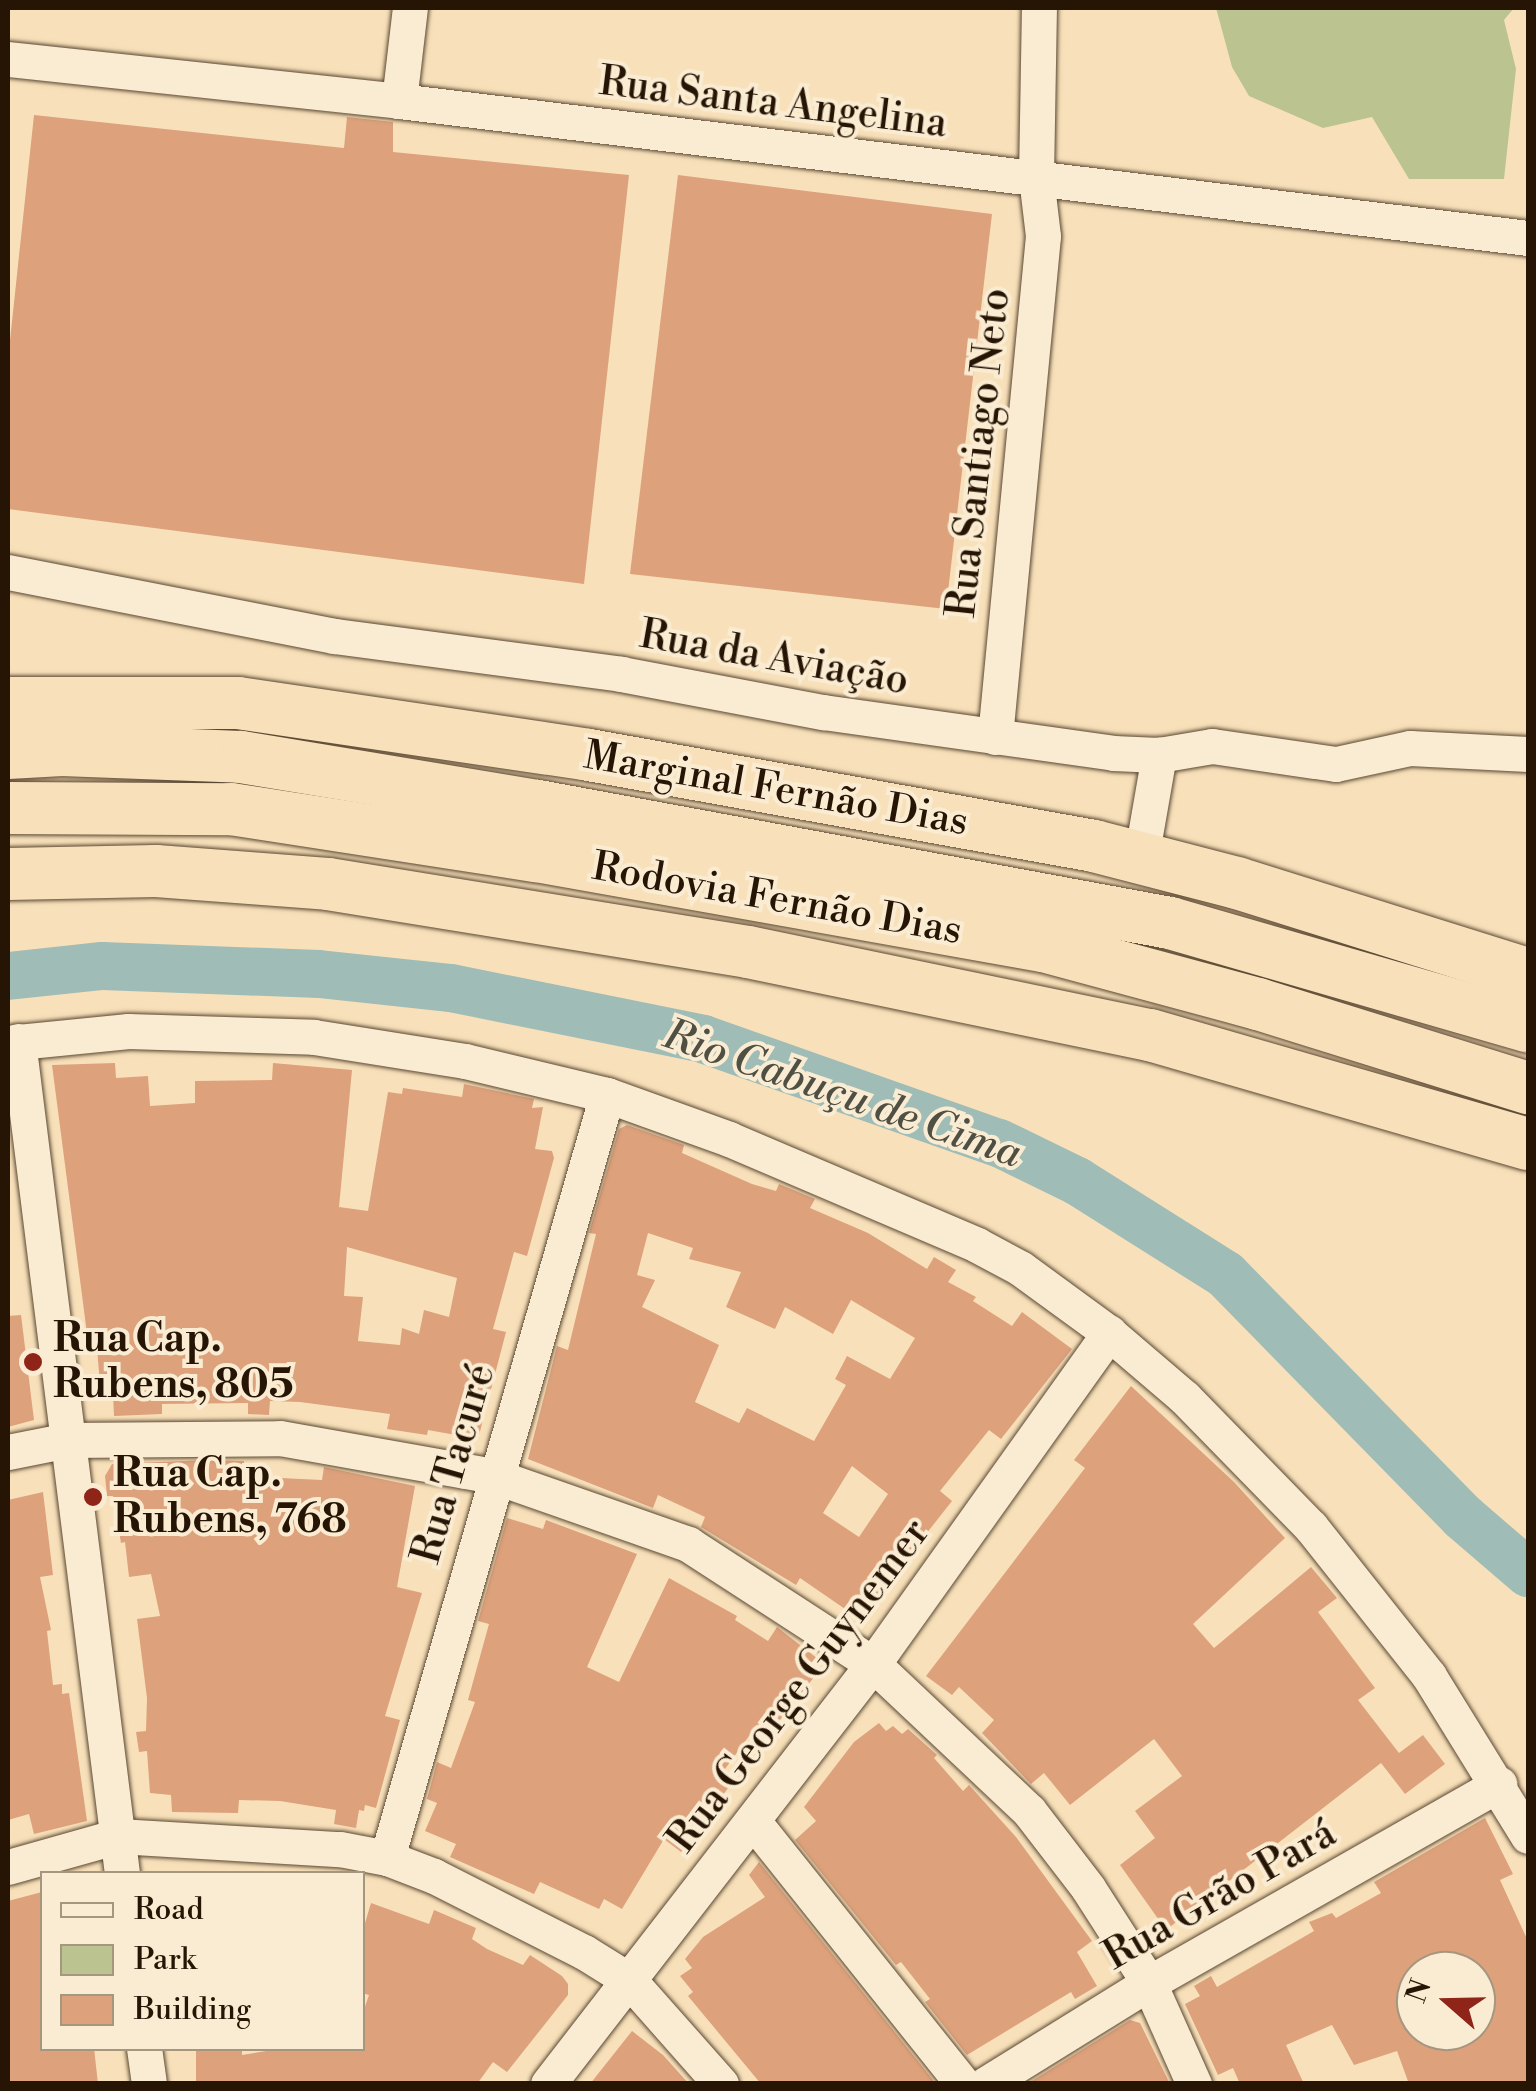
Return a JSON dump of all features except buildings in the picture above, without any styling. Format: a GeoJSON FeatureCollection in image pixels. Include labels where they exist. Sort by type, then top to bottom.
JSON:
{"type":"FeatureCollection","features":[{"type":"Feature","properties":{"kind":"highway","name":"Marginal Fernão Dias"},"geometry":{"type":"LineString","coordinates":[[8,703],[238,703],[308,710],[589,755],[1141,858],[1528,974]]}},
{"type":"Feature","properties":{"kind":"highway","name":"Rodovia Fernão Dias"},"geometry":{"type":"LineString","coordinates":[[8,753],[62,750],[241,758],[538,806],[1170,922],[1528,1026]]}},
{"type":"Feature","properties":{"kind":"highway","name":"Rodovia Fernão Dias"},"geometry":{"type":"LineString","coordinates":[[8,808],[231,809],[536,856],[1043,946],[1258,1004],[1528,1088]]}},
{"type":"Feature","properties":{"kind":"highway"},"geometry":{"type":"LineString","coordinates":[[8,874],[156,870],[328,884],[748,952],[1150,1035],[1528,1144]]}},
{"type":"Feature","properties":{"kind":"street"},"geometry":{"type":"LineString","coordinates":[[399,101],[410,8]]}},
{"type":"Feature","properties":{"kind":"street","name":"Rua Santiago Neto"},"geometry":{"type":"LineString","coordinates":[[995,737],[1043,236],[1036,177],[1039,8]]}},
{"type":"Feature","properties":{"kind":"street","name":"Rua Santa Angelina"},"geometry":{"type":"LineString","coordinates":[[8,59],[399,101],[1528,238]]}},
{"type":"Feature","properties":{"kind":"street","name":"Rua da Aviação"},"geometry":{"type":"LineString","coordinates":[[8,572],[334,636],[621,674],[822,712],[995,737],[1159,756],[1212,746],[1336,764],[1410,748],[1528,754]]}},
{"type":"Feature","properties":{"kind":"street"},"geometry":{"type":"LineString","coordinates":[[1141,858],[1159,756]]}},
{"type":"Feature","properties":{"kind":"street"},"geometry":{"type":"LineString","coordinates":[[122,1871],[13,1042],[128,1031],[314,1036],[390,1045],[607,1095],[729,1139],[977,1245],[1020,1268],[1108,1333],[1185,1398],[1311,1527],[1429,1676],[1500,1784],[1528,1836]]}},
{"type":"Feature","properties":{"kind":"street","name":"Rua Tacuré"},"geometry":{"type":"LineString","coordinates":[[387,1858],[494,1476],[607,1095]]}},
{"type":"Feature","properties":{"kind":"street","name":"Rua George Guynemer"},"geometry":{"type":"LineString","coordinates":[[548,2084],[873,1664],[1108,1333]]}},
{"type":"Feature","properties":{"kind":"street"},"geometry":{"type":"LineString","coordinates":[[8,1452],[68,1440],[280,1438],[494,1476],[688,1544],[873,1664],[1029,1811],[1088,1888],[1149,1983],[1194,2084]]}},
{"type":"Feature","properties":{"kind":"street","name":"Rua Grão Pará"},"geometry":{"type":"LineString","coordinates":[[986,2084],[1149,1983],[1500,1784]]}},
{"type":"Feature","properties":{"kind":"street"},"geometry":{"type":"LineString","coordinates":[[753,1821],[963,2084]]}},
{"type":"Feature","properties":{"kind":"street"},"geometry":{"type":"LineString","coordinates":[[8,1867],[118,1836],[340,1849],[387,1858],[467,1893],[629,1980],[721,2084]]}},
{"type":"Feature","properties":{"kind":"street"},"geometry":{"type":"LineString","coordinates":[[144,2051],[149,2084]]}},
{"type":"Feature","properties":{"kind":"green space"},"geometry":{"type":"Polygon","coordinates":[[[1216,8],[1514,8],[1504,20],[1516,69],[1504,179],[1409,179],[1372,117],[1323,128],[1249,96],[1232,67],[1216,8]]]}},
{"type":"Feature","properties":{"kind":"waterway","name":"Rio Cabuçu de Cima"},"geometry":{"type":"LineString","coordinates":[[8,976],[102,966],[319,974],[451,988],[703,1039],[999,1143],[1077,1181],[1226,1275],[1463,1517],[1528,1573]]}},
{"type":"Feature","properties":{"kind":"place","name":"Rua Cap. Rubens, 805"},"geometry":{"type":"Point","coordinates":[33,1362]}},
{"type":"Feature","properties":{"kind":"place","name":"Rua Cap. Rubens, 768"},"geometry":{"type":"Point","coordinates":[93,1497]}}]}
